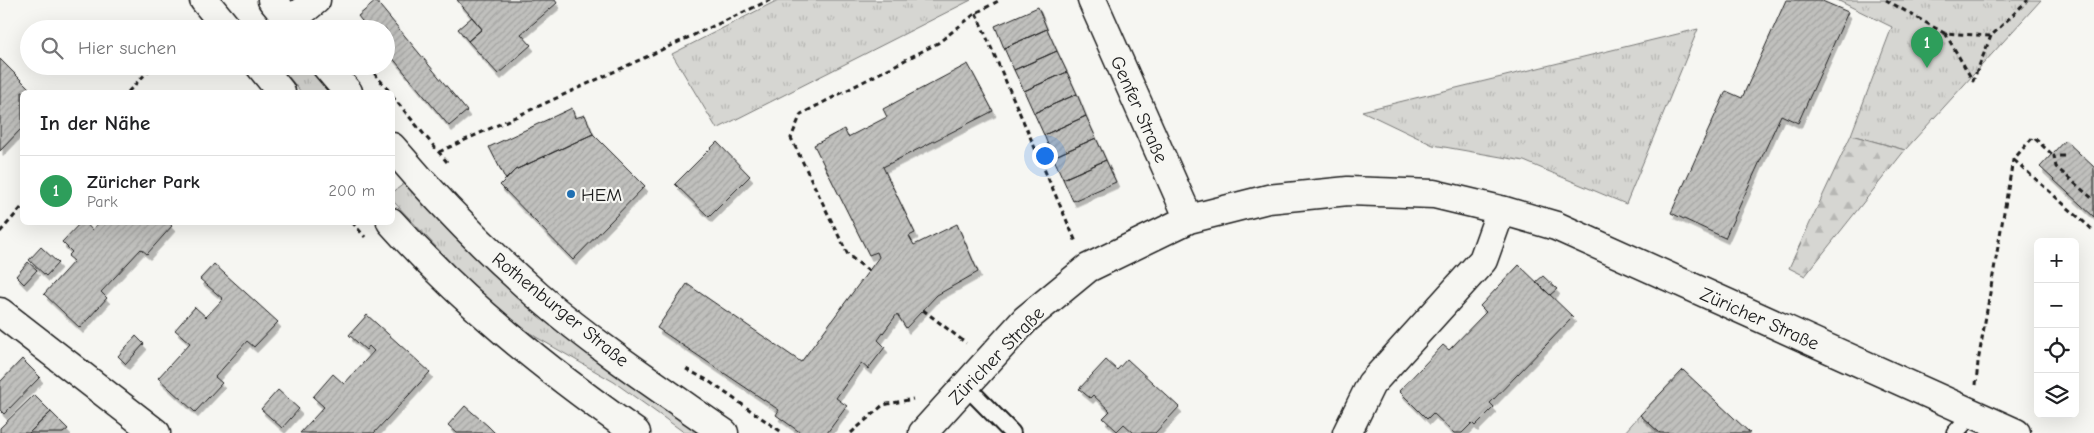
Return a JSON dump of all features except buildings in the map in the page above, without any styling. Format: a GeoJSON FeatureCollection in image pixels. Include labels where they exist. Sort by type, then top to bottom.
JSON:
{"type":"FeatureCollection","features":[{"type":"Feature","properties":{"kind":"street"},"geometry":{"type":"LineString","coordinates":[[204,0],[221,20]]}},
{"type":"Feature","properties":{"kind":"street"},"geometry":{"type":"LineString","coordinates":[[272,0],[284,20]]}},
{"type":"Feature","properties":{"kind":"street"},"geometry":{"type":"LineString","coordinates":[[294,20],[316,0]]}},
{"type":"Feature","properties":{"kind":"street","name":"Genfer Straße"},"geometry":{"type":"LineString","coordinates":[[1092,0],[1189,218]]}},
{"type":"Feature","properties":{"kind":"street"},"geometry":{"type":"LineString","coordinates":[[268,75],[280,90]]}},
{"type":"Feature","properties":{"kind":"street"},"geometry":{"type":"LineString","coordinates":[[334,75],[346,90]]}},
{"type":"Feature","properties":{"kind":"street","name":"Rothenburger Straße"},"geometry":{"type":"LineString","coordinates":[[395,150],[478,240],[539,296],[595,341],[724,433]]}},
{"type":"Feature","properties":{"kind":"street","name":"Züricher Straße"},"geometry":{"type":"LineString","coordinates":[[923,433],[1026,319],[1088,268],[1189,218],[1268,199],[1348,191],[1434,194],[1501,210],[1556,226],[2016,433]]}},
{"type":"Feature","properties":{"kind":"street"},"geometry":{"type":"LineString","coordinates":[[1347,433],[1371,384],[1483,260],[1501,210]]}},
{"type":"Feature","properties":{"kind":"street"},"geometry":{"type":"LineString","coordinates":[[394,225],[444,278],[489,320],[555,374],[636,433]]}},
{"type":"Feature","properties":{"kind":"street"},"geometry":{"type":"LineString","coordinates":[[0,312],[156,433]]}},
{"type":"Feature","properties":{"kind":"lane"},"geometry":{"type":"LineString","coordinates":[[966,386],[1012,433]]}},
{"type":"Feature","properties":{"kind":"lane"},"geometry":{"type":"LineString","coordinates":[[1955,433],[1973,413]]}},
{"type":"Feature","properties":{"kind":"path"},"geometry":{"type":"LineString","coordinates":[[410,168],[440,152],[770,0]]}},
{"type":"Feature","properties":{"kind":"path"},"geometry":{"type":"LineString","coordinates":[[869,271],[848,255],[791,138],[801,114],[938,43],[976,13],[1000,0]]}},
{"type":"Feature","properties":{"kind":"path"},"geometry":{"type":"LineString","coordinates":[[1886,0],[1944,33],[1991,36]]}},
{"type":"Feature","properties":{"kind":"path"},"geometry":{"type":"LineString","coordinates":[[1944,33],[1973,81],[1991,36],[2028,0]]}},
{"type":"Feature","properties":{"kind":"path"},"geometry":{"type":"LineString","coordinates":[[976,13],[1088,268]]}},
{"type":"Feature","properties":{"kind":"path"},"geometry":{"type":"LineString","coordinates":[[130,90],[144,75]]}},
{"type":"Feature","properties":{"kind":"path"},"geometry":{"type":"LineString","coordinates":[[376,75],[388,90]]}},
{"type":"Feature","properties":{"kind":"path"},"geometry":{"type":"LineString","coordinates":[[395,100],[450,166]]}},
{"type":"Feature","properties":{"kind":"path"},"geometry":{"type":"LineString","coordinates":[[1973,413],[1978,362],[2014,160],[2033,137],[2054,156],[2056,167],[2094,200]]}},
{"type":"Feature","properties":{"kind":"path"},"geometry":{"type":"LineString","coordinates":[[2054,156],[2064,156]]}},
{"type":"Feature","properties":{"kind":"path"},"geometry":{"type":"LineString","coordinates":[[2014,160],[2094,231]]}},
{"type":"Feature","properties":{"kind":"path"},"geometry":{"type":"LineString","coordinates":[[0,232],[20,209]]}},
{"type":"Feature","properties":{"kind":"path"},"geometry":{"type":"LineString","coordinates":[[923,310],[989,361]]}},
{"type":"Feature","properties":{"kind":"path"},"geometry":{"type":"LineString","coordinates":[[684,368],[708,380],[783,433]]}},
{"type":"Feature","properties":{"kind":"path"},"geometry":{"type":"LineString","coordinates":[[851,433],[883,405],[919,398]]}},
{"type":"Feature","properties":{"kind":"green space"},"geometry":{"type":"Polygon","coordinates":[[[778,0],[971,0],[717,129],[672,54],[778,0]]]}},
{"type":"Feature","properties":{"kind":"green space"},"geometry":{"type":"Polygon","coordinates":[[[1837,0],[2041,0],[1905,150],[1851,135],[1892,27],[1837,0]]]}},
{"type":"Feature","properties":{"kind":"green space"},"geometry":{"type":"Polygon","coordinates":[[[1698,29],[1626,204],[1524,161],[1433,145],[1362,111],[1698,29]]]}},
{"type":"Feature","properties":{"kind":"green space"},"geometry":{"type":"Polygon","coordinates":[[[287,75],[316,75],[328,90],[299,90],[287,75]]]}},
{"type":"Feature","properties":{"kind":"green space"},"geometry":{"type":"Polygon","coordinates":[[[1851,135],[1905,150],[1805,276],[1789,268],[1851,135]]]}},
{"type":"Feature","properties":{"kind":"green space"},"geometry":{"type":"Polygon","coordinates":[[[405,183],[451,233],[540,316],[701,433],[685,433],[614,382],[536,337],[512,320],[469,282],[395,203],[395,191],[405,183]]]}},
{"type":"Feature","properties":{"kind":"green space"},"geometry":{"type":"Polygon","coordinates":[[[1640,415],[1660,433],[1624,433],[1640,415]]]}},
{"type":"Feature","properties":{"kind":"place","name":"Züricher Park"},"geometry":{"type":"Point","coordinates":[1927,68]}},
{"type":"Feature","properties":{"kind":"place","name":"HEM"},"geometry":{"type":"Point","coordinates":[571,194]}}]}
